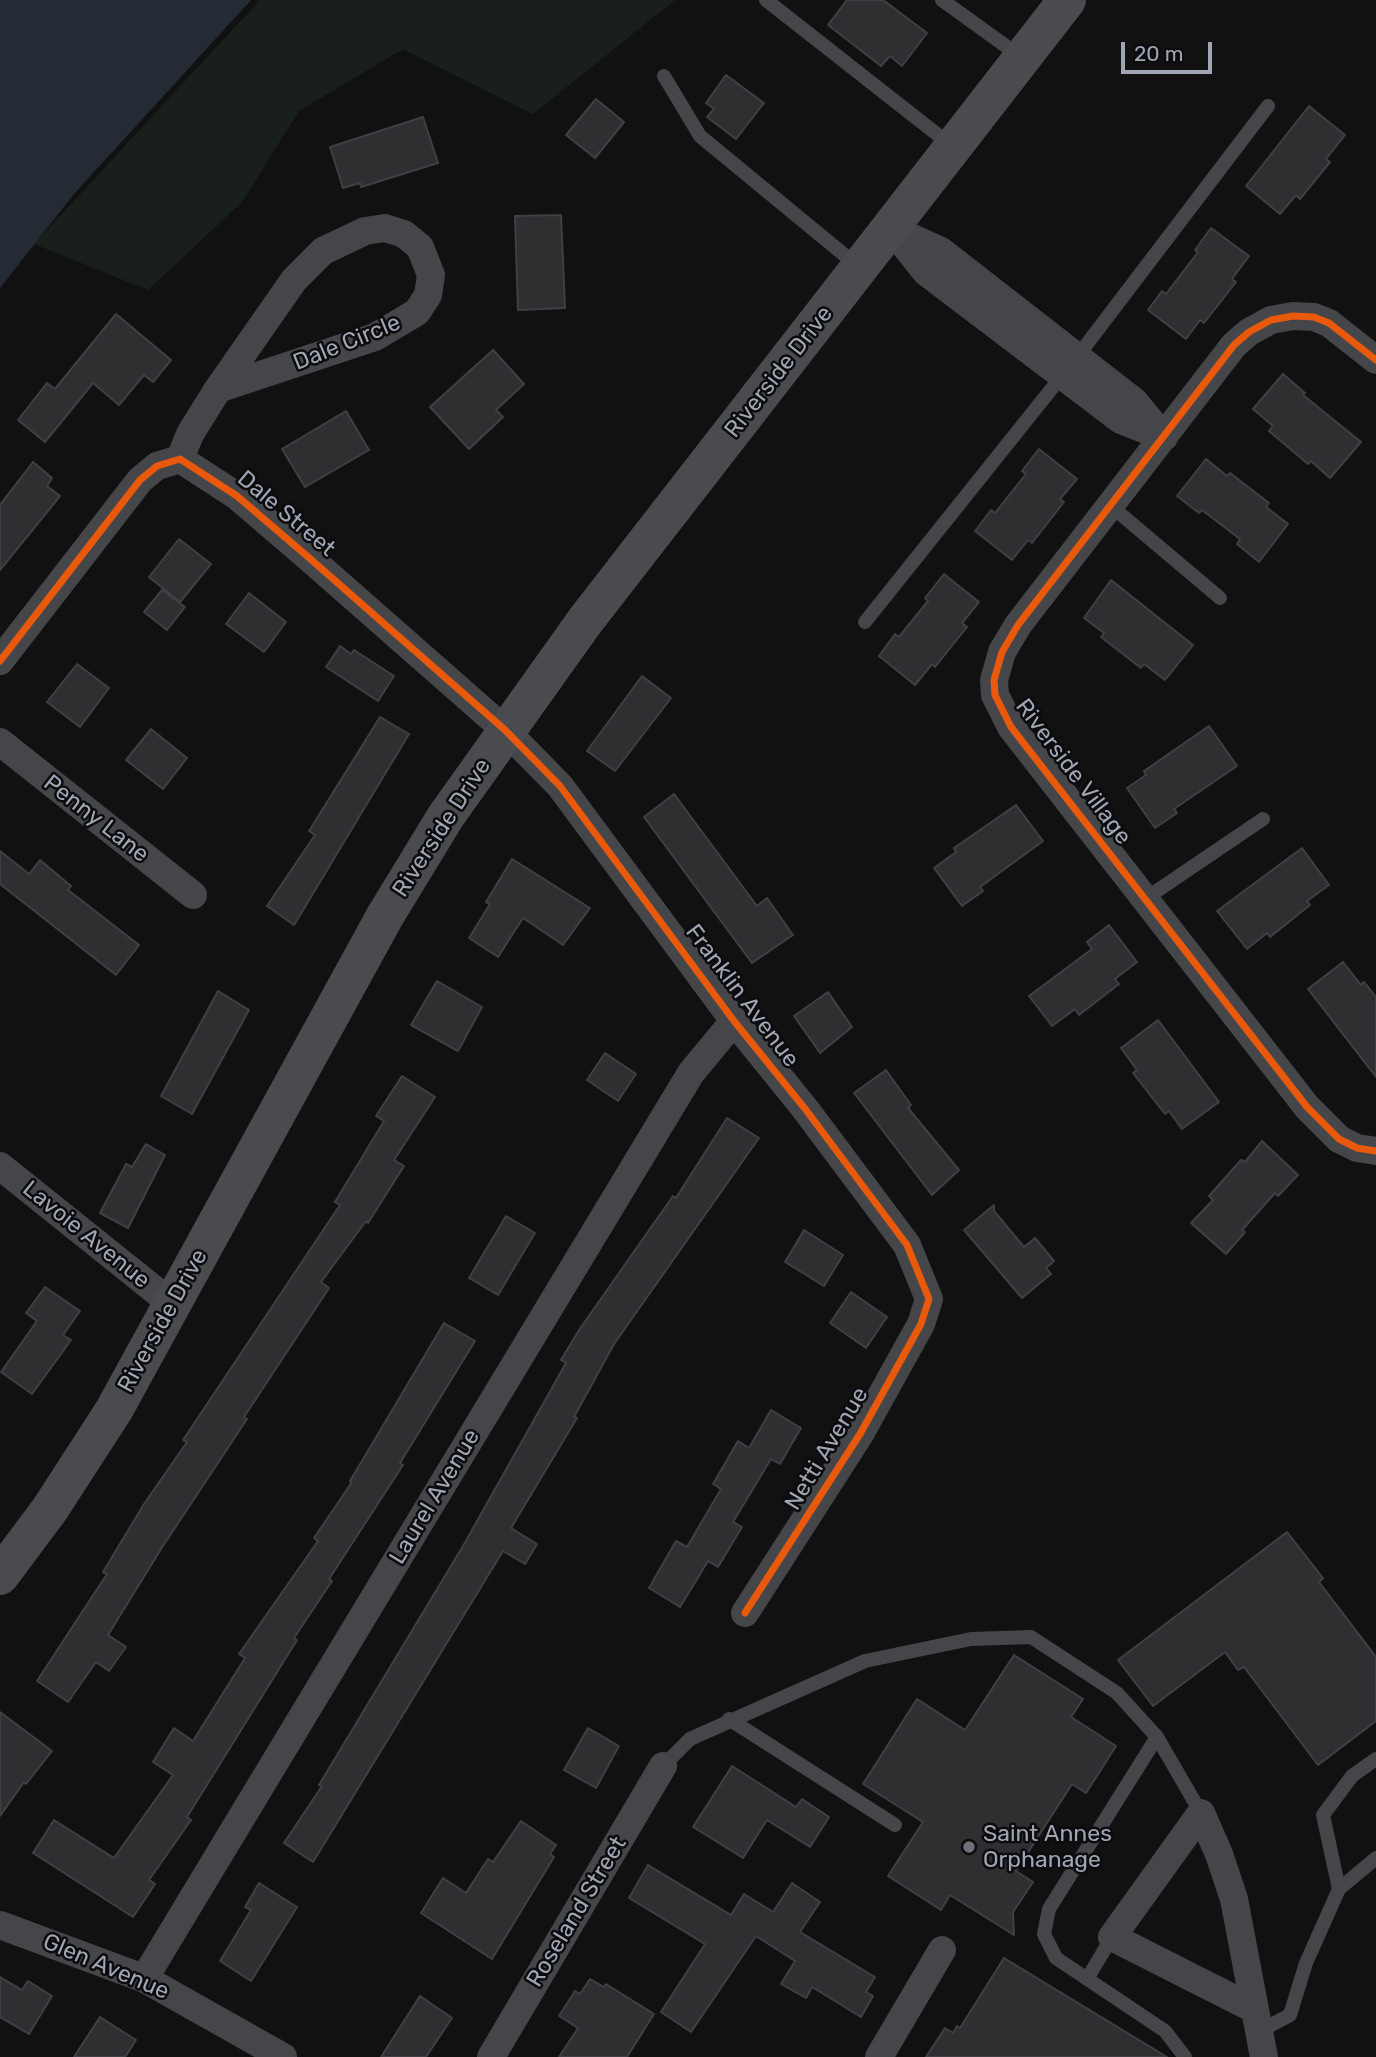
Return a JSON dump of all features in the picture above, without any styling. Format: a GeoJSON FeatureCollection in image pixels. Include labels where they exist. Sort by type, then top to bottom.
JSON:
{"type":"FeatureCollection","features":[{"type":"Feature","properties":{"kind":"main road","name":"Riverside Drive"},"geometry":{"type":"LineString","coordinates":[[0,1576],[50,1509],[114,1410],[385,916],[446,817],[505,730],[585,621],[1067,0]]}},
{"type":"Feature","properties":{"kind":"street","name":"Dale Circle"},"geometry":{"type":"LineString","coordinates":[[180,459],[190,434],[218,390],[294,280],[324,251],[365,231],[385,228],[404,234],[420,247],[429,264],[430,285],[424,304],[409,319],[346,348],[218,390]]}},
{"type":"Feature","properties":{"kind":"street"},"geometry":{"type":"LineString","coordinates":[[891,228],[941,251],[1070,366],[1135,402],[1164,438]]}},
{"type":"Feature","properties":{"kind":"street","name":"Riverside Village"},"geometry":{"type":"LineString","coordinates":[[1376,360],[1337,328],[1314,317],[1293,316],[1271,320],[1234,345],[1010,637],[1002,652],[994,680],[995,695],[1011,727],[1307,1107],[1339,1139],[1357,1149],[1376,1151]]}},
{"type":"Feature","properties":{"kind":"street"},"geometry":{"type":"LineString","coordinates":[[0,661],[140,480],[157,466],[180,459]]}},
{"type":"Feature","properties":{"kind":"street","name":"Dale Street"},"geometry":{"type":"LineString","coordinates":[[180,459],[237,496],[505,730]]}},
{"type":"Feature","properties":{"kind":"street","name":"Franklin Avenue"},"geometry":{"type":"LineString","coordinates":[[505,730],[560,786],[734,1021],[806,1110],[907,1245],[929,1298]]}},
{"type":"Feature","properties":{"kind":"street","name":"Penny Lane"},"geometry":{"type":"LineString","coordinates":[[0,742],[193,895]]}},
{"type":"Feature","properties":{"kind":"street","name":"Laurel Avenue"},"geometry":{"type":"LineString","coordinates":[[144,1979],[691,1073],[734,1021]]}},
{"type":"Feature","properties":{"kind":"street","name":"Lavoie Avenue"},"geometry":{"type":"LineString","coordinates":[[0,1166],[171,1303]]}},
{"type":"Feature","properties":{"kind":"street","name":"Netti Avenue"},"geometry":{"type":"LineString","coordinates":[[745,1614],[860,1434],[921,1324],[929,1298]]}},
{"type":"Feature","properties":{"kind":"street","name":"Roseland Street"},"geometry":{"type":"LineString","coordinates":[[491,2057],[663,1766]]}},
{"type":"Feature","properties":{"kind":"street"},"geometry":{"type":"LineString","coordinates":[[1201,1813],[1112,1937],[1258,2032]]}},
{"type":"Feature","properties":{"kind":"street"},"geometry":{"type":"LineString","coordinates":[[1201,1813],[1219,1854],[1234,1899],[1258,2032]]}},
{"type":"Feature","properties":{"kind":"street","name":"Glen Avenue"},"geometry":{"type":"LineString","coordinates":[[0,1926],[144,1979],[283,2057]]}},
{"type":"Feature","properties":{"kind":"street"},"geometry":{"type":"LineString","coordinates":[[879,2057],[942,1950]]}},
{"type":"Feature","properties":{"kind":"lane"},"geometry":{"type":"LineString","coordinates":[[766,0],[954,147]]}},
{"type":"Feature","properties":{"kind":"lane"},"geometry":{"type":"LineString","coordinates":[[942,0],[1022,58]]}},
{"type":"Feature","properties":{"kind":"lane"},"geometry":{"type":"LineString","coordinates":[[664,76],[700,136],[860,268]]}},
{"type":"Feature","properties":{"kind":"lane"},"geometry":{"type":"LineString","coordinates":[[865,622],[1070,366],[1268,106]]}},
{"type":"Feature","properties":{"kind":"lane"},"geometry":{"type":"LineString","coordinates":[[1111,506],[1220,598]]}},
{"type":"Feature","properties":{"kind":"lane"},"geometry":{"type":"LineString","coordinates":[[1145,899],[1263,820]]}},
{"type":"Feature","properties":{"kind":"lane"},"geometry":{"type":"LineString","coordinates":[[663,1766],[690,1739],[729,1719],[865,1661],[971,1639],[1031,1637],[1117,1693],[1157,1737],[1201,1813]]}},
{"type":"Feature","properties":{"kind":"lane"},"geometry":{"type":"LineString","coordinates":[[729,1719],[895,1825]]}},
{"type":"Feature","properties":{"kind":"lane"},"geometry":{"type":"LineString","coordinates":[[1157,1737],[1049,1909],[1044,1934],[1056,1958],[1165,2031],[1185,2057]]}},
{"type":"Feature","properties":{"kind":"lane"},"geometry":{"type":"LineString","coordinates":[[1339,1889],[1323,1815],[1352,1776],[1376,1759]]}},
{"type":"Feature","properties":{"kind":"lane"},"geometry":{"type":"LineString","coordinates":[[1258,2032],[1290,2015],[1306,1963],[1339,1889],[1376,1858]]}},
{"type":"Feature","properties":{"kind":"lane"},"geometry":{"type":"LineString","coordinates":[[1087,1979],[1112,1937]]}},
{"type":"Feature","properties":{"kind":"shaded area"},"geometry":{"type":"Polygon","coordinates":[[[0,0],[251,0],[74,194],[0,288],[0,0]]]}},
{"type":"Feature","properties":{"kind":"shaded area"},"geometry":{"type":"Polygon","coordinates":[[[260,0],[675,0],[533,114],[403,49],[299,111],[242,202],[148,290],[34,244],[260,0]]]}},
{"type":"Feature","properties":{"kind":"building"},"geometry":{"type":"Polygon","coordinates":[[[847,0],[883,0],[927,33],[902,66],[890,56],[881,66],[828,25],[847,0]]]}},
{"type":"Feature","properties":{"kind":"building"},"geometry":{"type":"Polygon","coordinates":[[[726,75],[764,103],[736,139],[707,117],[714,109],[706,103],[726,75]]]}},
{"type":"Feature","properties":{"kind":"building"},"geometry":{"type":"Polygon","coordinates":[[[596,99],[624,122],[595,158],[566,135],[596,99]]]}},
{"type":"Feature","properties":{"kind":"building"},"geometry":{"type":"Polygon","coordinates":[[[1309,106],[1345,135],[1326,159],[1330,162],[1300,199],[1296,195],[1280,214],[1246,186],[1309,106]]]}},
{"type":"Feature","properties":{"kind":"building"},"geometry":{"type":"Polygon","coordinates":[[[423,117],[438,163],[361,187],[360,183],[343,188],[330,147],[423,117]]]}},
{"type":"Feature","properties":{"kind":"building"},"geometry":{"type":"Polygon","coordinates":[[[561,215],[565,308],[518,310],[515,216],[561,215]]]}},
{"type":"Feature","properties":{"kind":"building"},"geometry":{"type":"Polygon","coordinates":[[[1211,228],[1249,256],[1232,279],[1236,282],[1204,323],[1200,320],[1186,339],[1148,310],[1162,291],[1166,294],[1198,252],[1195,250],[1211,228]]]}},
{"type":"Feature","properties":{"kind":"building"},"geometry":{"type":"Polygon","coordinates":[[[116,314],[171,360],[153,382],[144,375],[119,405],[93,383],[45,442],[18,420],[47,383],[55,389],[116,314]]]}},
{"type":"Feature","properties":{"kind":"building"},"geometry":{"type":"Polygon","coordinates":[[[493,350],[524,384],[496,410],[503,417],[469,449],[430,407],[493,350]]]}},
{"type":"Feature","properties":{"kind":"building"},"geometry":{"type":"Polygon","coordinates":[[[1283,374],[1305,393],[1303,395],[1361,442],[1330,478],[1311,461],[1308,464],[1269,431],[1273,426],[1253,409],[1283,374]]]}},
{"type":"Feature","properties":{"kind":"building"},"geometry":{"type":"Polygon","coordinates":[[[346,411],[369,450],[305,487],[282,449],[346,411]]]}},
{"type":"Feature","properties":{"kind":"building"},"geometry":{"type":"Polygon","coordinates":[[[1039,449],[1077,479],[1060,499],[1064,502],[1032,543],[1028,540],[1012,560],[975,531],[991,510],[995,513],[1026,474],[1022,471],[1039,449]]]}},
{"type":"Feature","properties":{"kind":"building"},"geometry":{"type":"Polygon","coordinates":[[[1206,459],[1227,476],[1230,473],[1269,503],[1266,507],[1288,524],[1259,562],[1237,544],[1240,539],[1202,510],[1199,513],[1177,496],[1206,459]]]}},
{"type":"Feature","properties":{"kind":"building"},"geometry":{"type":"Polygon","coordinates":[[[33,462],[52,478],[47,486],[60,496],[0,570],[0,505],[33,462]]]}},
{"type":"Feature","properties":{"kind":"building"},"geometry":{"type":"Polygon","coordinates":[[[179,539],[211,564],[180,602],[149,577],[179,539]]]}},
{"type":"Feature","properties":{"kind":"building"},"geometry":{"type":"Polygon","coordinates":[[[944,574],[979,602],[962,623],[967,627],[935,667],[932,664],[915,685],[879,656],[895,634],[899,637],[928,601],[925,598],[944,574]]]}},
{"type":"Feature","properties":{"kind":"building"},"geometry":{"type":"Polygon","coordinates":[[[1111,580],[1193,645],[1165,680],[1144,664],[1141,668],[1101,637],[1104,633],[1084,618],[1111,580]]]}},
{"type":"Feature","properties":{"kind":"building"},"geometry":{"type":"Polygon","coordinates":[[[162,590],[185,607],[167,630],[144,612],[162,590]]]}},
{"type":"Feature","properties":{"kind":"building"},"geometry":{"type":"Polygon","coordinates":[[[249,593],[286,622],[264,652],[226,624],[249,593]]]}},
{"type":"Feature","properties":{"kind":"building"},"geometry":{"type":"Polygon","coordinates":[[[340,646],[351,654],[354,650],[394,676],[378,701],[326,667],[340,646]]]}},
{"type":"Feature","properties":{"kind":"building"},"geometry":{"type":"Polygon","coordinates":[[[77,664],[109,688],[80,727],[47,702],[77,664]]]}},
{"type":"Feature","properties":{"kind":"building"},"geometry":{"type":"Polygon","coordinates":[[[642,676],[671,698],[615,771],[587,751],[642,676]]]}},
{"type":"Feature","properties":{"kind":"building"},"geometry":{"type":"Polygon","coordinates":[[[380,717],[409,734],[294,925],[267,906],[315,835],[309,831],[380,717]]]}},
{"type":"Feature","properties":{"kind":"building"},"geometry":{"type":"Polygon","coordinates":[[[1209,726],[1237,766],[1174,809],[1177,813],[1155,828],[1127,788],[1146,775],[1144,771],[1209,726]]]}},
{"type":"Feature","properties":{"kind":"building"},"geometry":{"type":"Polygon","coordinates":[[[151,729],[187,758],[163,789],[126,760],[151,729]]]}},
{"type":"Feature","properties":{"kind":"building"},"geometry":{"type":"Polygon","coordinates":[[[674,794],[757,906],[767,898],[793,935],[752,963],[644,817],[674,794]]]}},
{"type":"Feature","properties":{"kind":"building"},"geometry":{"type":"Polygon","coordinates":[[[1016,805],[1043,841],[980,887],[983,891],[962,906],[934,868],[956,852],[954,848],[1016,805]]]}},
{"type":"Feature","properties":{"kind":"building"},"geometry":{"type":"Polygon","coordinates":[[[1302,848],[1329,885],[1307,901],[1310,905],[1270,937],[1267,933],[1247,949],[1217,911],[1302,848]]]}},
{"type":"Feature","properties":{"kind":"building"},"geometry":{"type":"Polygon","coordinates":[[[0,851],[29,874],[40,860],[71,886],[68,890],[139,945],[116,975],[0,884],[0,851]]]}},
{"type":"Feature","properties":{"kind":"building"},"geometry":{"type":"Polygon","coordinates":[[[512,859],[590,908],[563,945],[523,918],[498,957],[469,938],[490,904],[486,902],[512,859]]]}},
{"type":"Feature","properties":{"kind":"building"},"geometry":{"type":"Polygon","coordinates":[[[1109,925],[1137,962],[1115,979],[1119,984],[1079,1015],[1075,1009],[1052,1026],[1029,996],[1092,949],[1087,942],[1109,925]]]}},
{"type":"Feature","properties":{"kind":"building"},"geometry":{"type":"Polygon","coordinates":[[[1343,962],[1361,985],[1364,982],[1376,997],[1376,1077],[1308,989],[1343,962]]]}},
{"type":"Feature","properties":{"kind":"building"},"geometry":{"type":"Polygon","coordinates":[[[437,981],[482,1007],[458,1051],[411,1025],[437,981]]]}},
{"type":"Feature","properties":{"kind":"building"},"geometry":{"type":"Polygon","coordinates":[[[218,991],[249,1010],[192,1114],[161,1096],[218,991]]]}},
{"type":"Feature","properties":{"kind":"building"},"geometry":{"type":"Polygon","coordinates":[[[828,992],[852,1027],[820,1053],[794,1016],[828,992]]]}},
{"type":"Feature","properties":{"kind":"building"},"geometry":{"type":"Polygon","coordinates":[[[1158,1020],[1219,1102],[1182,1129],[1169,1111],[1165,1114],[1133,1073],[1137,1070],[1121,1048],[1158,1020]]]}},
{"type":"Feature","properties":{"kind":"building"},"geometry":{"type":"Polygon","coordinates":[[[605,1053],[636,1074],[618,1101],[587,1080],[605,1053]]]}},
{"type":"Feature","properties":{"kind":"building"},"geometry":{"type":"Polygon","coordinates":[[[886,1070],[911,1105],[908,1108],[959,1170],[932,1195],[854,1093],[886,1070]]]}},
{"type":"Feature","properties":{"kind":"building"},"geometry":{"type":"Polygon","coordinates":[[[402,1076],[435,1097],[394,1160],[404,1166],[368,1223],[366,1221],[321,1282],[329,1288],[244,1417],[247,1419],[108,1635],[126,1647],[109,1671],[96,1662],[68,1702],[37,1681],[107,1574],[103,1572],[144,1504],[187,1442],[183,1440],[340,1205],[335,1202],[384,1121],[376,1116],[402,1076]]]}},
{"type":"Feature","properties":{"kind":"building"},"geometry":{"type":"Polygon","coordinates":[[[727,1118],[759,1138],[614,1344],[574,1417],[577,1418],[511,1528],[537,1544],[525,1564],[503,1551],[313,1862],[284,1843],[322,1786],[319,1785],[463,1546],[566,1363],[561,1360],[579,1330],[673,1196],[676,1198],[727,1118]]]}},
{"type":"Feature","properties":{"kind":"building"},"geometry":{"type":"Polygon","coordinates":[[[1262,1141],[1298,1175],[1278,1196],[1275,1193],[1242,1230],[1245,1232],[1226,1254],[1191,1223],[1213,1200],[1209,1196],[1241,1160],[1245,1162],[1262,1141]]]}},
{"type":"Feature","properties":{"kind":"building"},"geometry":{"type":"Polygon","coordinates":[[[146,1144],[165,1155],[128,1228],[100,1213],[126,1164],[132,1167],[146,1144]]]}},
{"type":"Feature","properties":{"kind":"building"},"geometry":{"type":"Polygon","coordinates":[[[994,1205],[994,1211],[1024,1247],[1035,1238],[1054,1261],[1046,1268],[1051,1274],[1022,1298],[964,1230],[994,1205]]]}},
{"type":"Feature","properties":{"kind":"building"},"geometry":{"type":"Polygon","coordinates":[[[506,1216],[535,1233],[498,1295],[469,1278],[506,1216]]]}},
{"type":"Feature","properties":{"kind":"building"},"geometry":{"type":"Polygon","coordinates":[[[804,1230],[843,1255],[824,1286],[785,1262],[804,1230]]]}},
{"type":"Feature","properties":{"kind":"building"},"geometry":{"type":"Polygon","coordinates":[[[45,1287],[80,1311],[63,1335],[71,1340],[32,1394],[1,1372],[37,1321],[26,1313],[45,1287]]]}},
{"type":"Feature","properties":{"kind":"building"},"geometry":{"type":"Polygon","coordinates":[[[851,1292],[887,1317],[866,1348],[830,1323],[851,1292]]]}},
{"type":"Feature","properties":{"kind":"building"},"geometry":{"type":"Polygon","coordinates":[[[444,1323],[475,1341],[400,1463],[403,1465],[329,1579],[332,1581],[294,1638],[297,1640],[187,1817],[191,1820],[149,1880],[155,1884],[133,1917],[33,1853],[54,1820],[114,1858],[173,1775],[153,1762],[174,1728],[193,1741],[245,1658],[239,1654],[318,1541],[314,1538],[352,1482],[350,1481],[444,1323]]]}},
{"type":"Feature","properties":{"kind":"building"},"geometry":{"type":"Polygon","coordinates":[[[771,1410],[801,1428],[780,1464],[771,1459],[733,1522],[742,1527],[718,1567],[708,1561],[680,1607],[649,1588],[676,1541],[687,1547],[721,1489],[713,1484],[738,1441],[749,1448],[771,1410]]]}},
{"type":"Feature","properties":{"kind":"building"},"geometry":{"type":"Polygon","coordinates":[[[1287,1532],[1323,1578],[1319,1582],[1376,1657],[1376,1721],[1318,1765],[1244,1667],[1238,1670],[1225,1652],[1153,1706],[1118,1660],[1287,1532]]]}},
{"type":"Feature","properties":{"kind":"building","name":"Saint Annes Orphanage"},"geometry":{"type":"Polygon","coordinates":[[[1014,1655],[1083,1699],[1071,1717],[1116,1746],[1086,1793],[1072,1784],[1016,1871],[1033,1882],[1013,1912],[1014,1935],[950,1895],[941,1910],[888,1876],[923,1822],[863,1784],[917,1699],[965,1730],[1014,1655]]]}},
{"type":"Feature","properties":{"kind":"building"},"geometry":{"type":"Polygon","coordinates":[[[0,1712],[52,1751],[26,1784],[24,1782],[0,1816],[0,1712]]]}},
{"type":"Feature","properties":{"kind":"building"},"geometry":{"type":"Polygon","coordinates":[[[588,1728],[619,1746],[596,1788],[564,1770],[588,1728]]]}},
{"type":"Feature","properties":{"kind":"building"},"geometry":{"type":"Polygon","coordinates":[[[732,1766],[796,1807],[802,1799],[829,1817],[810,1847],[767,1820],[743,1858],[693,1827],[732,1766]]]}},
{"type":"Feature","properties":{"kind":"building"},"geometry":{"type":"Polygon","coordinates":[[[521,1821],[556,1845],[550,1854],[554,1857],[492,1959],[421,1913],[443,1878],[466,1893],[488,1859],[493,1862],[521,1821]]]}},
{"type":"Feature","properties":{"kind":"building"},"geometry":{"type":"Polygon","coordinates":[[[648,1865],[731,1915],[744,1894],[773,1912],[792,1883],[820,1902],[800,1932],[875,1977],[866,1992],[873,1996],[861,2017],[812,1987],[806,1998],[781,1984],[795,1961],[756,1936],[691,2032],[661,2012],[705,1944],[629,1898],[648,1865]]]}},
{"type":"Feature","properties":{"kind":"building"},"geometry":{"type":"Polygon","coordinates":[[[259,1883],[297,1907],[251,1981],[220,1961],[251,1910],[245,1907],[259,1883]]]}},
{"type":"Feature","properties":{"kind":"building"},"geometry":{"type":"Polygon","coordinates":[[[1004,1958],[1167,2057],[926,2057],[945,2028],[953,2033],[957,2026],[960,2028],[1004,1958]]]}},
{"type":"Feature","properties":{"kind":"building"},"geometry":{"type":"Polygon","coordinates":[[[0,1977],[22,1990],[28,1981],[52,1996],[29,2034],[0,2017],[0,1977]]]}},
{"type":"Feature","properties":{"kind":"building"},"geometry":{"type":"Polygon","coordinates":[[[590,1979],[604,1987],[606,1984],[654,2014],[627,2057],[559,2057],[578,2028],[559,2016],[575,1991],[580,1994],[590,1979]]]}},
{"type":"Feature","properties":{"kind":"building"},"geometry":{"type":"Polygon","coordinates":[[[420,1996],[452,2018],[426,2057],[381,2057],[420,1996]]]}},
{"type":"Feature","properties":{"kind":"building"},"geometry":{"type":"Polygon","coordinates":[[[100,2017],[136,2040],[125,2057],[74,2057],[100,2017]]]}},
{"type":"Feature","properties":{"kind":"cycle path"},"geometry":{"type":"LineString","coordinates":[[1376,360],[1329,323],[1314,317],[1293,316],[1271,320],[1249,332],[1234,345],[1018,625],[1002,652],[994,680],[995,695],[1011,727],[1307,1107],[1339,1139],[1357,1148],[1376,1151]]}},
{"type":"Feature","properties":{"kind":"cycle path"},"geometry":{"type":"LineString","coordinates":[[0,661],[140,480],[157,466],[180,459],[237,496],[307,556],[505,730],[560,786],[734,1021],[806,1110],[907,1245],[929,1299],[921,1324],[860,1434],[745,1613]]}},
{"type":"Feature","properties":{"kind":"place","name":"Saint Annes Orphanage"},"geometry":{"type":"Point","coordinates":[969,1847]}}]}
